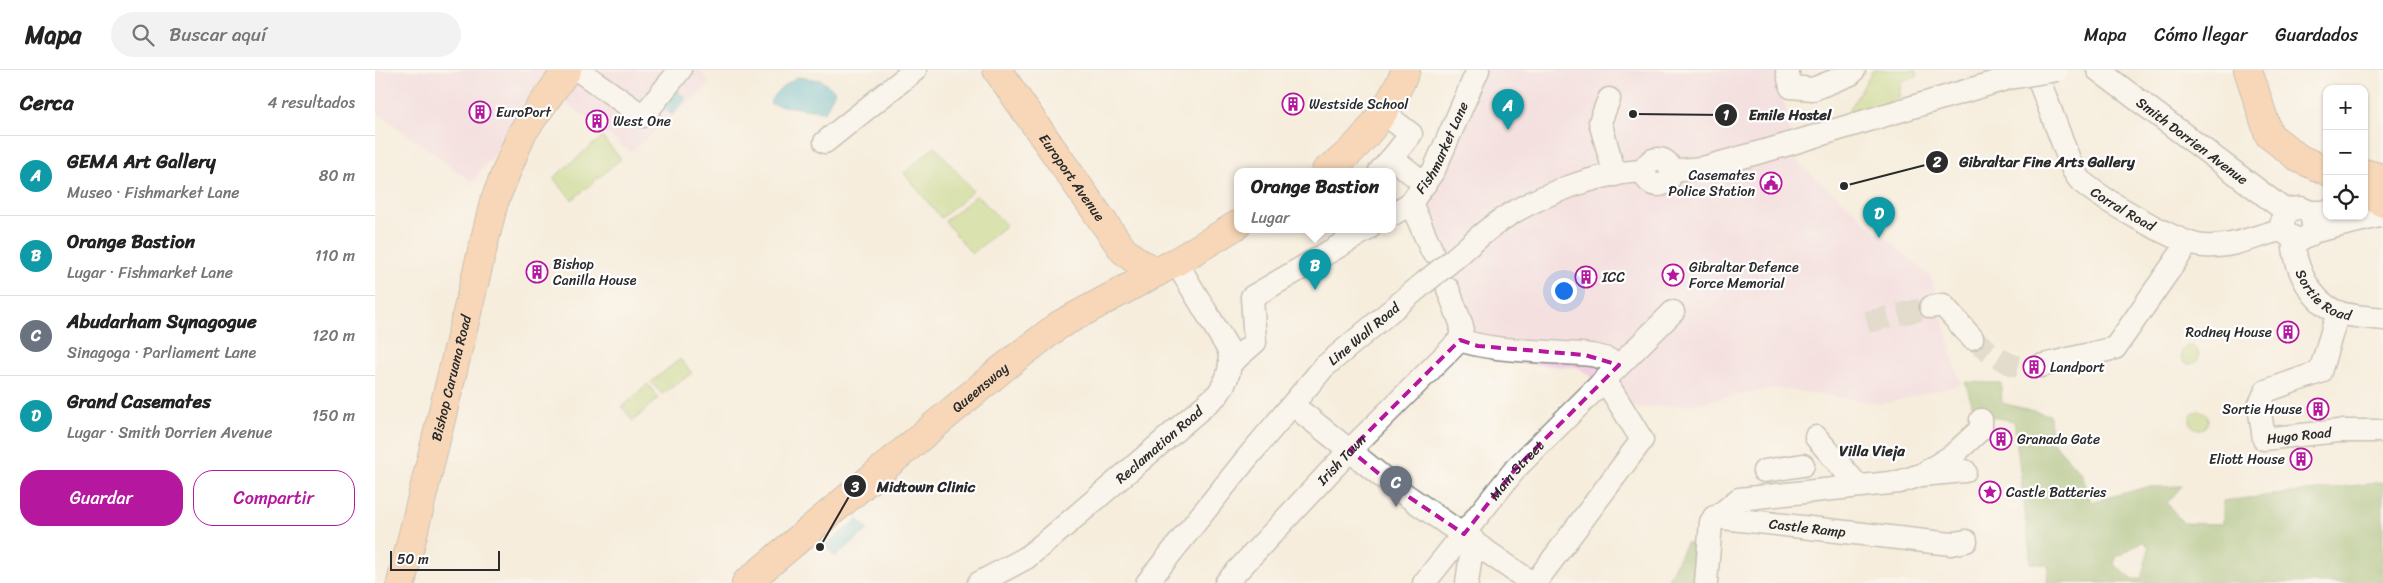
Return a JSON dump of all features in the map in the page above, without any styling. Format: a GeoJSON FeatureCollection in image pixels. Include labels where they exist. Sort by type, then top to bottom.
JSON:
{"type":"FeatureCollection","features":[{"type":"Feature","properties":{"kind":"main road","name":"Bishop Caruana Road"},"geometry":{"type":"LineString","coordinates":[[401,583],[494,202],[522,133],[567,70]]}},
{"type":"Feature","properties":{"kind":"main road","name":"Europort Avenue"},"geometry":{"type":"LineString","coordinates":[[997,70],[1123,250],[1138,262],[1167,267]]}},
{"type":"Feature","properties":{"kind":"main road"},"geometry":{"type":"LineString","coordinates":[[1330,168],[1366,135],[1382,112],[1406,70]]}},
{"type":"Feature","properties":{"kind":"main road"},"geometry":{"type":"LineString","coordinates":[[2248,70],[2269,135],[2299,159],[2323,169]]}},
{"type":"Feature","properties":{"kind":"main road"},"geometry":{"type":"LineString","coordinates":[[2259,103],[2288,138],[2306,151],[2323,158]]}},
{"type":"Feature","properties":{"kind":"main road"},"geometry":{"type":"LineString","coordinates":[[2365,175],[2377,200]]}},
{"type":"Feature","properties":{"kind":"main road","name":"Queensway"},"geometry":{"type":"LineString","coordinates":[[745,583],[1020,354],[1059,325],[1167,267],[1234,227]]}},
{"type":"Feature","properties":{"kind":"main road"},"geometry":{"type":"LineString","coordinates":[[1103,300],[1117,282],[1124,265],[1123,250]]}},
{"type":"Feature","properties":{"kind":"street"},"geometry":{"type":"LineString","coordinates":[[578,70],[643,116],[680,70]]}},
{"type":"Feature","properties":{"kind":"street"},"geometry":{"type":"LineString","coordinates":[[825,142],[915,70]]}},
{"type":"Feature","properties":{"kind":"street","name":"Fishmarket Lane"},"geometry":{"type":"LineString","coordinates":[[1402,209],[1425,184],[1434,170],[1477,70]]}},
{"type":"Feature","properties":{"kind":"street","name":"Corral Road"},"geometry":{"type":"LineString","coordinates":[[2035,70],[2073,170],[2081,181],[2134,217],[2188,242],[2205,247],[2229,243],[2377,200]]}},
{"type":"Feature","properties":{"kind":"street","name":"Line Wall Road"},"geometry":{"type":"LineString","coordinates":[[1147,583],[1319,372],[1495,224],[1522,208],[1552,193],[1615,175],[1645,171],[1650,182],[1657,184],[1669,180],[1671,171],[1702,168],[1847,128],[2009,78],[2057,70]]}},
{"type":"Feature","properties":{"kind":"street","name":"Smith Dorrien Avenue"},"geometry":{"type":"LineString","coordinates":[[2100,70],[2156,115],[2302,223]]}},
{"type":"Feature","properties":{"kind":"street"},"geometry":{"type":"LineString","coordinates":[[1609,98],[1600,122],[1615,175]]}},
{"type":"Feature","properties":{"kind":"street"},"geometry":{"type":"LineString","coordinates":[[1382,112],[1411,134],[1386,165]]}},
{"type":"Feature","properties":{"kind":"street"},"geometry":{"type":"LineString","coordinates":[[1351,150],[1371,168]]}},
{"type":"Feature","properties":{"kind":"street"},"geometry":{"type":"LineString","coordinates":[[1396,170],[1425,184]]}},
{"type":"Feature","properties":{"kind":"street"},"geometry":{"type":"LineString","coordinates":[[1402,209],[1432,251]]}},
{"type":"Feature","properties":{"kind":"street","name":"Sortie Road"},"geometry":{"type":"LineString","coordinates":[[2302,223],[2294,258],[2310,291],[2338,312],[2383,319]]}},
{"type":"Feature","properties":{"kind":"street"},"geometry":{"type":"LineString","coordinates":[[1231,363],[1255,342],[1252,297],[1361,233]]}},
{"type":"Feature","properties":{"kind":"street"},"geometry":{"type":"LineString","coordinates":[[2040,366],[2115,348],[2188,242]]}},
{"type":"Feature","properties":{"kind":"street"},"geometry":{"type":"LineString","coordinates":[[1167,267],[1222,337],[1229,350],[1231,363]]}},
{"type":"Feature","properties":{"kind":"street"},"geometry":{"type":"LineString","coordinates":[[1304,414],[1400,492],[1534,583],[1642,440],[1604,358],[1478,346],[1460,340],[1462,326],[1448,290]]}},
{"type":"Feature","properties":{"kind":"street"},"geometry":{"type":"LineString","coordinates":[[1931,308],[1943,305],[1972,338]]}},
{"type":"Feature","properties":{"kind":"street","name":"Main Street"},"geometry":{"type":"LineString","coordinates":[[1424,583],[1468,537],[1517,467],[1673,312]]}},
{"type":"Feature","properties":{"kind":"street","name":"Hugo Road"},"geometry":{"type":"LineString","coordinates":[[2338,312],[2320,372],[2266,391],[2259,406],[2264,439],[2339,431],[2383,432]]}},
{"type":"Feature","properties":{"kind":"street","name":"Irish Town"},"geometry":{"type":"LineString","coordinates":[[1227,583],[1350,450],[1460,340]]}},
{"type":"Feature","properties":{"kind":"street","name":"Reclamation Road"},"geometry":{"type":"LineString","coordinates":[[979,583],[1026,558],[1219,394],[1230,373],[1231,363]]}},
{"type":"Feature","properties":{"kind":"street"},"geometry":{"type":"LineString","coordinates":[[1921,475],[1953,455],[1981,429],[1981,420]]}},
{"type":"Feature","properties":{"kind":"street"},"geometry":{"type":"LineString","coordinates":[[1816,437],[1853,480]]}},
{"type":"Feature","properties":{"kind":"street"},"geometry":{"type":"LineString","coordinates":[[1764,471],[1803,465]]}},
{"type":"Feature","properties":{"kind":"street"},"geometry":{"type":"LineString","coordinates":[[1706,583],[1711,522],[1714,517],[1739,499],[1899,482],[1921,475],[1965,471]]}},
{"type":"Feature","properties":{"kind":"street","name":"Castle Ramp"},"geometry":{"type":"LineString","coordinates":[[1714,517],[1951,544],[1966,541]]}},
{"type":"Feature","properties":{"kind":"street"},"geometry":{"type":"LineString","coordinates":[[1467,583],[1468,537]]}},
{"type":"Feature","properties":{"kind":"highlighted area"},"geometry":{"type":"Polygon","coordinates":[[[1460,340],[1478,346],[1585,355],[1619,365],[1517,467],[1464,534],[1400,491],[1350,450],[1460,340]]]}},
{"type":"Feature","properties":{"kind":"shaded area"},"geometry":{"type":"Polygon","coordinates":[[[375,70],[700,70],[710,84],[631,152],[546,87],[472,182],[375,111],[375,70]]]}},
{"type":"Feature","properties":{"kind":"shaded area"},"geometry":{"type":"Polygon","coordinates":[[[1482,70],[1778,70],[1795,160],[1931,277],[1961,384],[1883,404],[1776,388],[1686,405],[1635,408],[1579,368],[1493,361],[1468,324],[1425,228],[1425,199],[1482,70]]]}},
{"type":"Feature","properties":{"kind":"green space"},"geometry":{"type":"Polygon","coordinates":[[[1873,70],[1915,70],[1917,77],[1903,81],[1899,99],[1845,117],[1873,70]]]}},
{"type":"Feature","properties":{"kind":"green space"},"geometry":{"type":"Polygon","coordinates":[[[602,137],[621,159],[572,200],[553,178],[602,137]]]}},
{"type":"Feature","properties":{"kind":"green space"},"geometry":{"type":"Polygon","coordinates":[[[935,146],[973,191],[941,218],[904,173],[935,146]]]}},
{"type":"Feature","properties":{"kind":"green space"},"geometry":{"type":"Polygon","coordinates":[[[977,195],[1006,225],[972,254],[945,221],[977,195]]]}},
{"type":"Feature","properties":{"kind":"green space"},"geometry":{"type":"Polygon","coordinates":[[[2186,346],[2194,346],[2199,351],[2197,362],[2186,364],[2181,359],[2181,351],[2186,346]]]}},
{"type":"Feature","properties":{"kind":"green space"},"geometry":{"type":"Polygon","coordinates":[[[680,359],[692,373],[662,394],[651,382],[680,359]]]}},
{"type":"Feature","properties":{"kind":"green space"},"geometry":{"type":"Polygon","coordinates":[[[1965,382],[2001,383],[2002,403],[2050,415],[2051,440],[2082,474],[2091,502],[2147,487],[2182,486],[2167,503],[2183,523],[2223,524],[2223,501],[2383,482],[2383,583],[2047,583],[2048,565],[2031,563],[2014,421],[1975,414],[1965,382]],[[2143,542],[2139,543],[2117,556],[2114,564],[2132,579],[2141,579],[2149,548],[2143,542]]]}},
{"type":"Feature","properties":{"kind":"green space"},"geometry":{"type":"Polygon","coordinates":[[[648,384],[658,398],[633,421],[622,407],[648,384]]]}},
{"type":"Feature","properties":{"kind":"green space"},"geometry":{"type":"Polygon","coordinates":[[[2195,411],[2203,411],[2208,416],[2206,427],[2195,429],[2190,424],[2190,416],[2195,411]]]}},
{"type":"Feature","properties":{"kind":"green space"},"geometry":{"type":"Polygon","coordinates":[[[1686,543],[1707,547],[1704,583],[1666,583],[1686,543]]]}},
{"type":"Feature","properties":{"kind":"water"},"geometry":{"type":"Polygon","coordinates":[[[797,77],[821,80],[835,91],[825,112],[770,104],[777,92],[797,77]]]}},
{"type":"Feature","properties":{"kind":"water"},"geometry":{"type":"Polygon","coordinates":[[[673,87],[686,98],[673,115],[659,105],[673,87]]]}},
{"type":"Feature","properties":{"kind":"water"},"geometry":{"type":"Polygon","coordinates":[[[858,519],[868,530],[835,557],[826,545],[858,519]]]}},
{"type":"Feature","properties":{"kind":"tunnel"},"geometry":{"type":"LineString","coordinates":[[1867,322],[1931,307]]}},
{"type":"Feature","properties":{"kind":"tunnel"},"geometry":{"type":"LineString","coordinates":[[1972,338],[2003,361],[2021,367],[2040,366]]}},
{"type":"Feature","properties":{"kind":"place","name":"Westside School"},"geometry":{"type":"Point","coordinates":[1293,104]}},
{"type":"Feature","properties":{"kind":"place","name":"EuroPort"},"geometry":{"type":"Point","coordinates":[480,112]}},
{"type":"Feature","properties":{"kind":"place","name":"Emile Hostel"},"geometry":{"type":"Point","coordinates":[1633,114]}},
{"type":"Feature","properties":{"kind":"place","name":"West One"},"geometry":{"type":"Point","coordinates":[597,121]}},
{"type":"Feature","properties":{"kind":"place","name":"GEMA Art Gallery"},"geometry":{"type":"Point","coordinates":[1508,130]}},
{"type":"Feature","properties":{"kind":"place","name":"Casemates Police Station"},"geometry":{"type":"Point","coordinates":[1771,183]}},
{"type":"Feature","properties":{"kind":"place","name":"Gibraltar Fine Arts Gallery"},"geometry":{"type":"Point","coordinates":[1844,186]}},
{"type":"Feature","properties":{"kind":"place","name":"Grand Casemates"},"geometry":{"type":"Point","coordinates":[1879,238]}},
{"type":"Feature","properties":{"kind":"place","name":"Bishop Canilla House"},"geometry":{"type":"Point","coordinates":[537,272]}},
{"type":"Feature","properties":{"kind":"place","name":"Gibraltar Defence Force Memorial"},"geometry":{"type":"Point","coordinates":[1673,275]}},
{"type":"Feature","properties":{"kind":"place","name":"ICC"},"geometry":{"type":"Point","coordinates":[1586,277]}},
{"type":"Feature","properties":{"kind":"place","name":"Orange Bastion"},"geometry":{"type":"Point","coordinates":[1315,290]}},
{"type":"Feature","properties":{"kind":"place","name":"Rodney House"},"geometry":{"type":"Point","coordinates":[2288,332]}},
{"type":"Feature","properties":{"kind":"place","name":"Landport"},"geometry":{"type":"Point","coordinates":[2034,367]}},
{"type":"Feature","properties":{"kind":"place","name":"Sortie House"},"geometry":{"type":"Point","coordinates":[2318,409]}},
{"type":"Feature","properties":{"kind":"place","name":"Granada Gate"},"geometry":{"type":"Point","coordinates":[2001,439]}},
{"type":"Feature","properties":{"kind":"place","name":"Eliott House"},"geometry":{"type":"Point","coordinates":[2301,459]}},
{"type":"Feature","properties":{"kind":"place","name":"Castle Batteries"},"geometry":{"type":"Point","coordinates":[1990,492]}},
{"type":"Feature","properties":{"kind":"place","name":"Abudarham Synagogue"},"geometry":{"type":"Point","coordinates":[1396,507]}},
{"type":"Feature","properties":{"kind":"place","name":"Midtown Clinic"},"geometry":{"type":"Point","coordinates":[820,547]}},
{"type":"Feature","properties":{"kind":"district","name":"Villa Vieja"},"geometry":{"type":"Point","coordinates":[1872,451]}}]}
